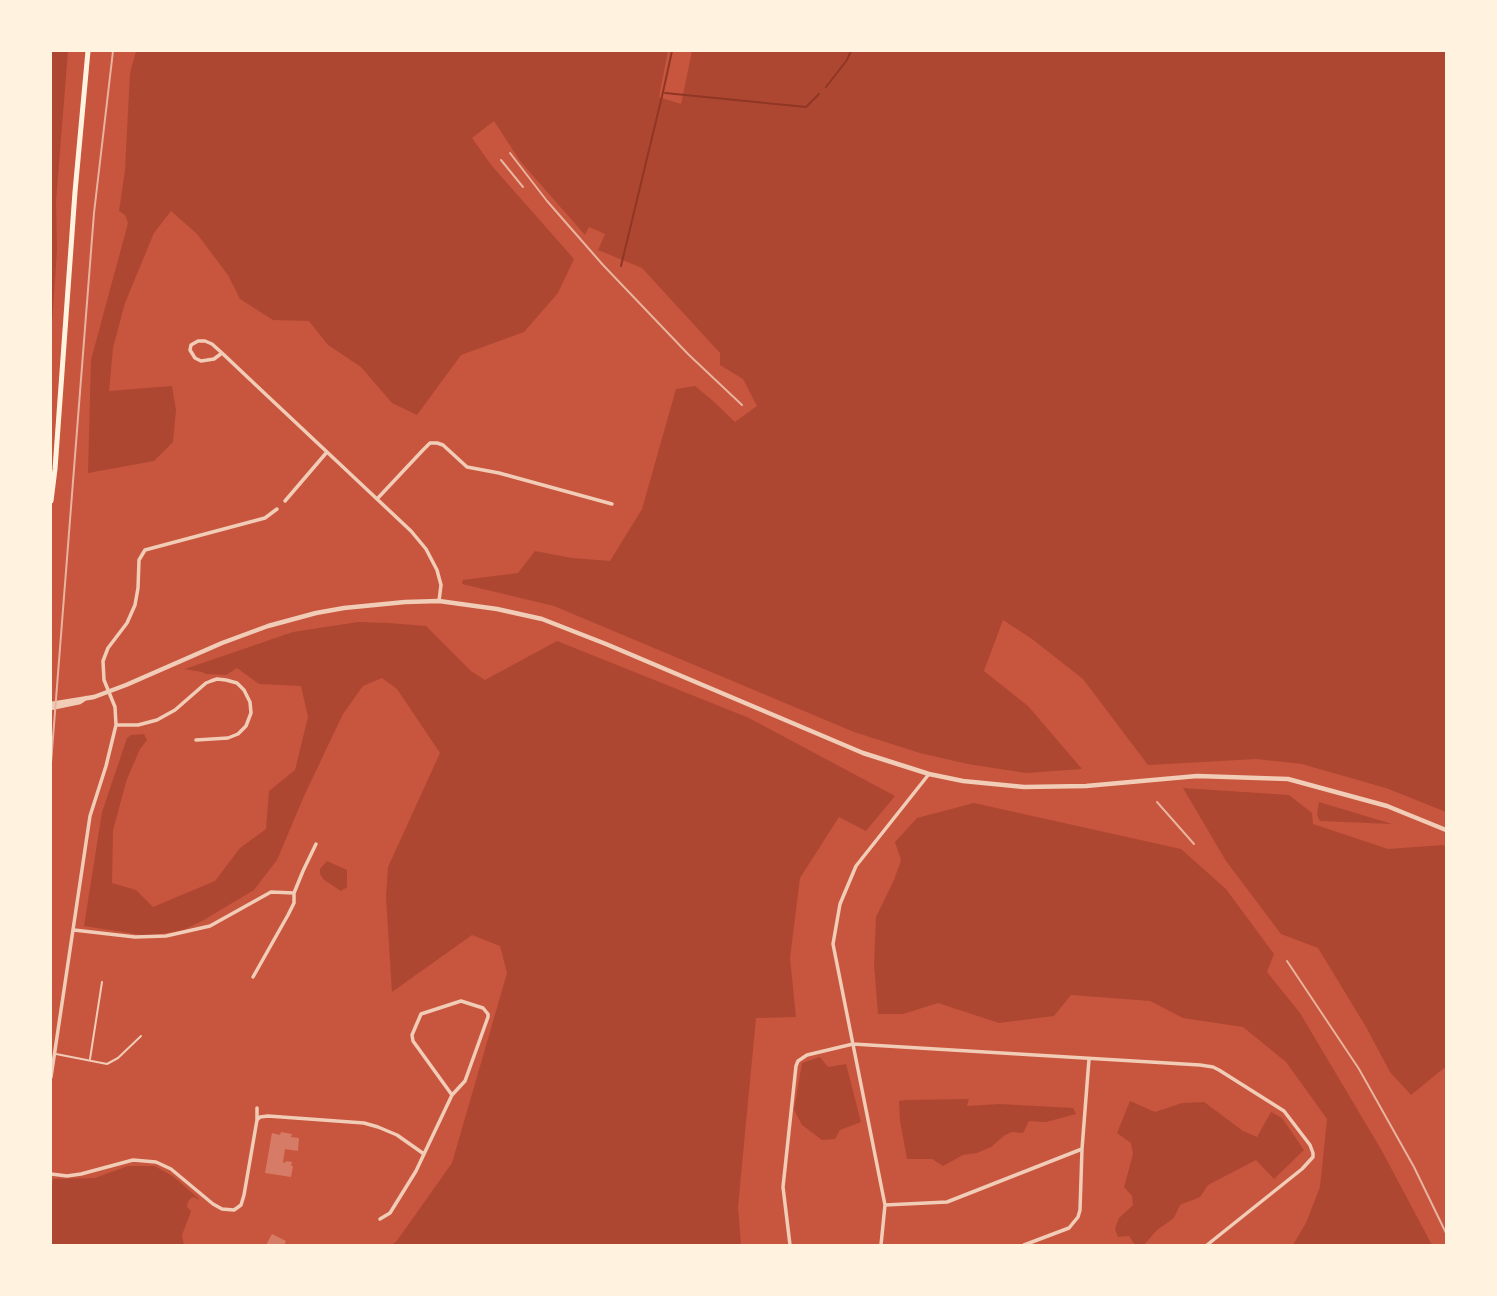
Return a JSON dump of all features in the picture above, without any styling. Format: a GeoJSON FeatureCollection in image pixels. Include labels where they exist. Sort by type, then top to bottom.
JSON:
{"type":"FeatureCollection","features":[{"type":"Feature","properties":{"kind":"main road"},"geometry":{"type":"LineString","coordinates":[[51,501],[88,51]]}},
{"type":"Feature","properties":{"kind":"street"},"geometry":{"type":"LineString","coordinates":[[222,353],[214,359],[201,361],[191,354],[191,345],[198,341],[212,344],[222,353],[411,531],[437,570],[441,585],[439,601]]}},
{"type":"Feature","properties":{"kind":"street"},"geometry":{"type":"LineString","coordinates":[[377,499],[430,443],[437,443],[443,445],[467,467],[612,504]]}},
{"type":"Feature","properties":{"kind":"street"},"geometry":{"type":"LineString","coordinates":[[285,500],[327,452]]}},
{"type":"Feature","properties":{"kind":"street"},"geometry":{"type":"LineString","coordinates":[[51,1077],[90,816],[116,724],[115,707],[104,680],[103,661],[108,648],[127,623],[135,606],[141,554],[145,550],[265,518],[277,509]]}},
{"type":"Feature","properties":{"kind":"street"},"geometry":{"type":"LineString","coordinates":[[51,706],[80,702],[222,643],[268,626],[316,613],[405,601],[439,601],[497,609],[542,619],[863,753],[929,774],[963,781],[1024,787],[1086,786],[1197,776],[1288,779],[1387,806],[1446,830]]}},
{"type":"Feature","properties":{"kind":"street"},"geometry":{"type":"LineString","coordinates":[[116,724],[138,725],[157,720],[174,710],[206,683],[217,679],[237,684],[244,690],[250,702],[251,713],[246,726],[238,734],[228,738],[195,740]]}},
{"type":"Feature","properties":{"kind":"street"},"geometry":{"type":"LineString","coordinates":[[881,1245],[885,1205],[833,944],[840,904],[856,866],[929,774]]}},
{"type":"Feature","properties":{"kind":"street"},"geometry":{"type":"LineString","coordinates":[[253,977],[294,903],[294,893],[316,844]]}},
{"type":"Feature","properties":{"kind":"street"},"geometry":{"type":"LineString","coordinates":[[74,930],[135,937],[166,936],[210,926],[271,892],[294,893]]}},
{"type":"Feature","properties":{"kind":"street"},"geometry":{"type":"LineString","coordinates":[[380,1219],[390,1213],[424,1154],[452,1095],[465,1082],[488,1014],[483,1008],[461,1001],[421,1014],[412,1035],[413,1041],[452,1095]]}},
{"type":"Feature","properties":{"kind":"street"},"geometry":{"type":"LineString","coordinates":[[790,1245],[783,1187],[796,1066],[798,1061],[807,1055],[853,1044],[1213,1067],[1284,1111],[1302,1133],[1313,1153],[1311,1161],[1302,1169],[1207,1245]]}},
{"type":"Feature","properties":{"kind":"street"},"geometry":{"type":"LineString","coordinates":[[1024,1245],[1069,1228],[1078,1217],[1088,1059]]}},
{"type":"Feature","properties":{"kind":"street"},"geometry":{"type":"LineString","coordinates":[[51,1174],[81,1174],[133,1160],[156,1162],[171,1169],[213,1205],[234,1210],[241,1205],[244,1195],[257,1108]]}},
{"type":"Feature","properties":{"kind":"street"},"geometry":{"type":"LineString","coordinates":[[257,1120],[268,1116],[378,1126],[397,1135],[424,1154]]}},
{"type":"Feature","properties":{"kind":"street"},"geometry":{"type":"LineString","coordinates":[[885,1205],[947,1202],[1082,1149]]}},
{"type":"Feature","properties":{"kind":"lane"},"geometry":{"type":"LineString","coordinates":[[90,1060],[102,982]]}},
{"type":"Feature","properties":{"kind":"lane"},"geometry":{"type":"LineString","coordinates":[[55,1054],[107,1064],[114,1062],[141,1036]]}},
{"type":"Feature","properties":{"kind":"shaded area"},"geometry":{"type":"Polygon","coordinates":[[[51,51],[68,51],[56,201],[57,250],[51,339],[51,51]]]}},
{"type":"Feature","properties":{"kind":"shaded area"},"geometry":{"type":"Polygon","coordinates":[[[136,51],[668,51],[659,97],[681,104],[692,51],[1446,51],[1446,812],[1386,788],[1302,764],[1256,759],[1148,765],[1083,679],[1003,620],[984,671],[1028,706],[1082,769],[1026,773],[920,753],[854,732],[554,606],[462,584],[463,580],[518,573],[535,551],[610,561],[642,509],[676,389],[695,386],[735,422],[757,406],[743,379],[720,365],[720,353],[642,268],[598,250],[605,234],[589,227],[585,235],[520,161],[494,121],[472,138],[492,166],[574,259],[558,293],[524,332],[461,355],[417,415],[392,403],[361,367],[328,345],[309,321],[273,320],[240,299],[228,275],[197,234],[171,211],[154,233],[125,303],[113,348],[109,391],[172,386],[176,410],[173,442],[154,461],[88,473],[91,360],[128,223],[125,215],[119,211],[125,170],[130,73],[136,51]]]}},
{"type":"Feature","properties":{"kind":"shaded area"},"geometry":{"type":"Polygon","coordinates":[[[358,622],[426,626],[471,671],[485,680],[557,641],[749,718],[895,796],[866,831],[839,817],[800,878],[790,958],[796,1017],[756,1018],[738,1207],[741,1245],[391,1245],[396,1242],[452,1163],[507,973],[500,946],[472,935],[392,992],[386,896],[388,867],[440,753],[397,689],[382,678],[363,686],[343,714],[277,860],[254,890],[183,930],[148,936],[84,926],[102,812],[127,738],[131,735],[144,734],[147,740],[140,749],[127,779],[113,830],[112,883],[136,890],[153,907],[215,881],[240,848],[266,829],[269,791],[295,770],[308,717],[301,686],[259,684],[237,668],[226,675],[185,669],[293,632],[358,622]]]}},
{"type":"Feature","properties":{"kind":"shaded area"},"geometry":{"type":"Polygon","coordinates":[[[1183,788],[1289,795],[1312,813],[1313,824],[1388,849],[1443,845],[1446,847],[1446,1069],[1411,1095],[1390,1072],[1318,948],[1281,934],[1226,861],[1183,788]]]}},
{"type":"Feature","properties":{"kind":"shaded area"},"geometry":{"type":"Polygon","coordinates":[[[1319,802],[1392,824],[1320,821],[1317,815],[1319,802]]]}},
{"type":"Feature","properties":{"kind":"shaded area"},"geometry":{"type":"Polygon","coordinates":[[[974,803],[1181,849],[1226,889],[1274,954],[1267,972],[1300,1013],[1382,1151],[1432,1245],[1293,1245],[1306,1223],[1320,1187],[1327,1119],[1286,1062],[1243,1027],[1183,1018],[1150,1001],[1071,995],[1054,1016],[999,1023],[938,1003],[903,1014],[878,1014],[874,964],[876,917],[901,860],[895,842],[917,818],[974,803]]]}},
{"type":"Feature","properties":{"kind":"shaded area"},"geometry":{"type":"Polygon","coordinates":[[[327,861],[347,870],[347,887],[341,891],[324,880],[320,874],[320,869],[327,861]]]}},
{"type":"Feature","properties":{"kind":"shaded area"},"geometry":{"type":"Polygon","coordinates":[[[820,1057],[828,1067],[846,1064],[861,1122],[840,1130],[835,1139],[822,1140],[802,1125],[794,1110],[802,1063],[820,1057]]]}},
{"type":"Feature","properties":{"kind":"shaded area"},"geometry":{"type":"Polygon","coordinates":[[[969,1099],[967,1106],[1000,1104],[1073,1108],[1076,1114],[1046,1122],[1029,1121],[1023,1133],[1012,1132],[991,1147],[963,1155],[943,1166],[932,1159],[907,1159],[899,1101],[969,1099]]]}},
{"type":"Feature","properties":{"kind":"shaded area"},"geometry":{"type":"Polygon","coordinates":[[[1130,1101],[1155,1112],[1182,1103],[1204,1102],[1243,1131],[1257,1137],[1271,1112],[1282,1118],[1304,1150],[1274,1179],[1256,1160],[1208,1185],[1200,1197],[1180,1205],[1174,1218],[1157,1230],[1144,1245],[1135,1245],[1129,1236],[1118,1237],[1115,1229],[1119,1218],[1133,1205],[1132,1196],[1124,1187],[1133,1154],[1131,1143],[1117,1133],[1130,1101]]]}},
{"type":"Feature","properties":{"kind":"shaded area"},"geometry":{"type":"Polygon","coordinates":[[[128,1166],[155,1166],[174,1177],[198,1198],[199,1200],[191,1198],[188,1202],[187,1207],[191,1211],[182,1235],[184,1245],[51,1245],[53,1179],[95,1178],[128,1166]]]}},
{"type":"Feature","properties":{"kind":"building"},"geometry":{"type":"Polygon","coordinates":[[[281,1132],[299,1138],[298,1151],[285,1149],[283,1162],[292,1162],[291,1177],[265,1173],[272,1133],[280,1135],[281,1132]]]}},
{"type":"Feature","properties":{"kind":"building"},"geometry":{"type":"Polygon","coordinates":[[[272,1234],[286,1241],[284,1245],[266,1245],[272,1234]]]}},
{"type":"Feature","properties":{"kind":"waterway"},"geometry":{"type":"LineString","coordinates":[[621,266],[672,51]]}},
{"type":"Feature","properties":{"kind":"waterway"},"geometry":{"type":"LineString","coordinates":[[826,87],[851,51]]}},
{"type":"Feature","properties":{"kind":"waterway"},"geometry":{"type":"LineString","coordinates":[[665,93],[806,107],[819,94]]}},
{"type":"Feature","properties":{"kind":"railway"},"geometry":{"type":"LineString","coordinates":[[51,763],[94,213],[113,51]]}},
{"type":"Feature","properties":{"kind":"railway"},"geometry":{"type":"LineString","coordinates":[[510,153],[547,201],[603,265],[688,354],[742,405]]}},
{"type":"Feature","properties":{"kind":"railway"},"geometry":{"type":"LineString","coordinates":[[501,160],[523,187]]}},
{"type":"Feature","properties":{"kind":"railway"},"geometry":{"type":"LineString","coordinates":[[1157,802],[1194,844]]}},
{"type":"Feature","properties":{"kind":"railway"},"geometry":{"type":"LineString","coordinates":[[1287,961],[1359,1069],[1414,1167],[1446,1233]]}}]}
